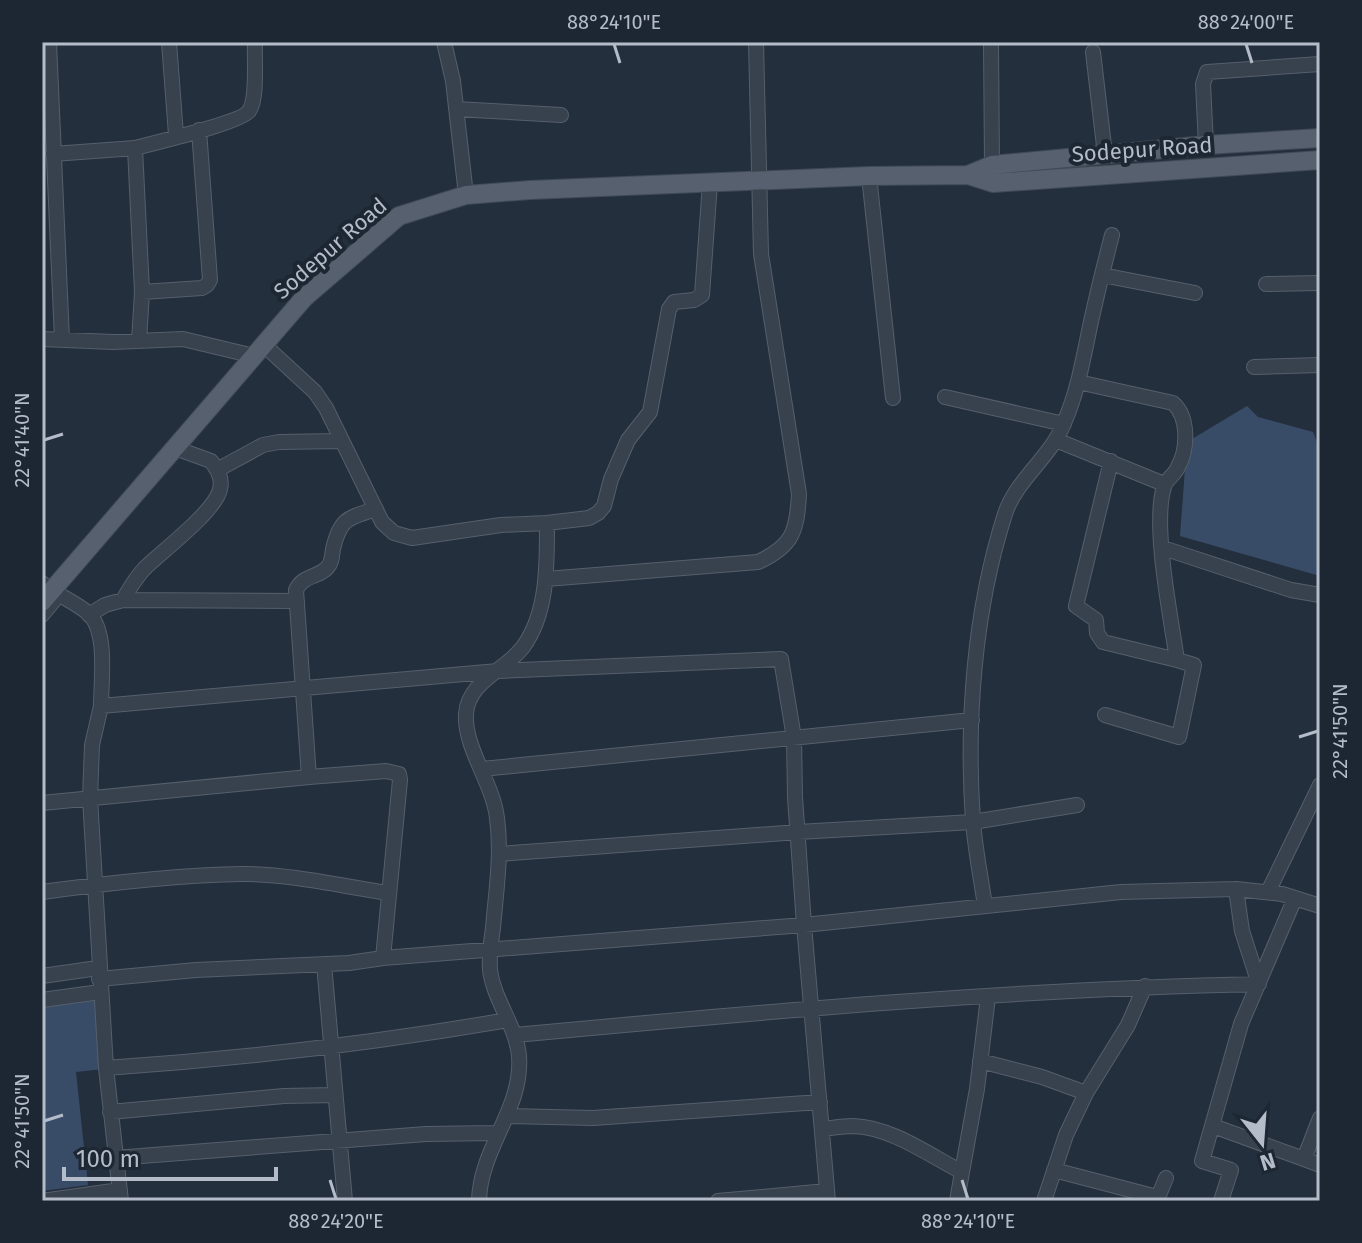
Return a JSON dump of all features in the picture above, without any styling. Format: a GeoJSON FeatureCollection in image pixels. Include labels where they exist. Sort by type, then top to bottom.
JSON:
{"type":"FeatureCollection","features":[{"type":"Feature","properties":{"kind":"main road"},"geometry":{"type":"LineString","coordinates":[[992,174],[1206,145],[1320,138]]}},
{"type":"Feature","properties":{"kind":"main road","name":"Sodepur Road"},"geometry":{"type":"LineString","coordinates":[[48,593],[304,298],[399,216],[466,195],[530,190],[1320,160]]}},
{"type":"Feature","properties":{"kind":"street"},"geometry":{"type":"LineString","coordinates":[[49,42],[46,60],[62,340]]}},
{"type":"Feature","properties":{"kind":"street"},"geometry":{"type":"LineString","coordinates":[[169,42],[176,135]]}},
{"type":"Feature","properties":{"kind":"street"},"geometry":{"type":"LineString","coordinates":[[53,154],[135,148],[233,122],[248,114],[254,102],[255,42]]}},
{"type":"Feature","properties":{"kind":"street"},"geometry":{"type":"LineString","coordinates":[[444,42],[453,81],[466,195]]}},
{"type":"Feature","properties":{"kind":"street"},"geometry":{"type":"LineString","coordinates":[[546,579],[758,562],[779,553],[788,543],[797,522],[799,494],[761,254],[756,42]]}},
{"type":"Feature","properties":{"kind":"street"},"geometry":{"type":"LineString","coordinates":[[991,42],[992,174]]}},
{"type":"Feature","properties":{"kind":"street"},"geometry":{"type":"LineString","coordinates":[[1093,52],[1104,146]]}},
{"type":"Feature","properties":{"kind":"street"},"geometry":{"type":"LineString","coordinates":[[1206,145],[1203,84],[1207,72],[1320,64]]}},
{"type":"Feature","properties":{"kind":"street"},"geometry":{"type":"LineString","coordinates":[[456,109],[561,115]]}},
{"type":"Feature","properties":{"kind":"street"},"geometry":{"type":"LineString","coordinates":[[142,292],[202,288],[210,280],[199,130]]}},
{"type":"Feature","properties":{"kind":"street"},"geometry":{"type":"LineString","coordinates":[[135,148],[142,292],[139,341]]}},
{"type":"Feature","properties":{"kind":"street"},"geometry":{"type":"LineString","coordinates":[[869,176],[893,398]]}},
{"type":"Feature","properties":{"kind":"street"},"geometry":{"type":"LineString","coordinates":[[42,339],[183,339],[258,350],[315,392],[382,522],[394,533],[412,538],[501,525],[589,518],[604,506],[611,479],[628,440],[650,412],[669,309],[674,302],[694,300],[702,295],[710,183]]}},
{"type":"Feature","properties":{"kind":"street"},"geometry":{"type":"LineString","coordinates":[[985,906],[973,822],[972,720],[979,641],[990,569],[1006,510],[1064,424],[1078,382],[1112,235]]}},
{"type":"Feature","properties":{"kind":"street"},"geometry":{"type":"LineString","coordinates":[[1102,275],[1195,293]]}},
{"type":"Feature","properties":{"kind":"street"},"geometry":{"type":"LineString","coordinates":[[1266,284],[1320,283]]}},
{"type":"Feature","properties":{"kind":"street"},"geometry":{"type":"LineString","coordinates":[[1254,367],[1320,365]]}},
{"type":"Feature","properties":{"kind":"street"},"geometry":{"type":"LineString","coordinates":[[1078,382],[1173,403],[1179,408],[1184,424],[1184,449],[1178,468],[1164,484],[1159,514],[1177,660]]}},
{"type":"Feature","properties":{"kind":"street"},"geometry":{"type":"LineString","coordinates":[[945,397],[1064,424]]}},
{"type":"Feature","properties":{"kind":"street"},"geometry":{"type":"LineString","coordinates":[[1056,440],[1164,484]]}},
{"type":"Feature","properties":{"kind":"street"},"geometry":{"type":"LineString","coordinates":[[217,470],[263,445],[342,441]]}},
{"type":"Feature","properties":{"kind":"street"},"geometry":{"type":"LineString","coordinates":[[123,600],[135,579],[217,498],[221,480],[211,461],[202,455],[175,448]]}},
{"type":"Feature","properties":{"kind":"street"},"geometry":{"type":"LineString","coordinates":[[1105,715],[1179,737],[1194,665],[1103,642],[1097,633],[1096,620],[1076,606],[1111,461]]}},
{"type":"Feature","properties":{"kind":"street"},"geometry":{"type":"LineString","coordinates":[[309,777],[297,601],[299,583],[326,569],[338,528],[344,521],[376,509]]}},
{"type":"Feature","properties":{"kind":"street"},"geometry":{"type":"LineString","coordinates":[[479,1201],[484,1169],[496,1133],[508,1116],[519,1057],[515,1035],[495,993],[490,968],[499,854],[497,816],[468,736],[465,715],[468,697],[523,647],[536,622],[546,579],[547,523]]}},
{"type":"Feature","properties":{"kind":"street"},"geometry":{"type":"LineString","coordinates":[[1163,548],[1291,590],[1320,595]]}},
{"type":"Feature","properties":{"kind":"street"},"geometry":{"type":"LineString","coordinates":[[42,615],[48,593],[89,615],[98,627],[102,651],[101,706],[92,745],[93,885],[106,1068],[121,1196],[42,1201]]}},
{"type":"Feature","properties":{"kind":"street"},"geometry":{"type":"LineString","coordinates":[[89,615],[105,605],[123,600],[297,601]]}},
{"type":"Feature","properties":{"kind":"street"},"geometry":{"type":"LineString","coordinates":[[101,706],[498,671],[781,659],[794,738],[804,925],[828,1196],[718,1201]]}},
{"type":"Feature","properties":{"kind":"street"},"geometry":{"type":"LineString","coordinates":[[482,769],[972,720]]}},
{"type":"Feature","properties":{"kind":"street"},"geometry":{"type":"LineString","coordinates":[[42,803],[309,777],[386,771],[399,774],[383,958]]}},
{"type":"Feature","properties":{"kind":"street"},"geometry":{"type":"LineString","coordinates":[[1270,888],[1320,785]]}},
{"type":"Feature","properties":{"kind":"street"},"geometry":{"type":"LineString","coordinates":[[499,854],[973,822],[1077,805]]}},
{"type":"Feature","properties":{"kind":"street"},"geometry":{"type":"LineString","coordinates":[[42,892],[93,885],[245,874],[388,893]]}},
{"type":"Feature","properties":{"kind":"street"},"geometry":{"type":"LineString","coordinates":[[42,976],[99,979],[196,970],[324,964],[804,925],[1121,892],[1270,888],[1320,906]]}},
{"type":"Feature","properties":{"kind":"street"},"geometry":{"type":"LineString","coordinates":[[1236,889],[1242,931],[1259,984]]}},
{"type":"Feature","properties":{"kind":"street"},"geometry":{"type":"LineString","coordinates":[[1221,1201],[1231,1170],[1202,1161],[1241,1024],[1295,898]]}},
{"type":"Feature","properties":{"kind":"street"},"geometry":{"type":"LineString","coordinates":[[324,964],[345,1201]]}},
{"type":"Feature","properties":{"kind":"street"},"geometry":{"type":"LineString","coordinates":[[42,1000],[99,979]]}},
{"type":"Feature","properties":{"kind":"street"},"geometry":{"type":"LineString","coordinates":[[515,1035],[1145,986],[1259,984]]}},
{"type":"Feature","properties":{"kind":"street"},"geometry":{"type":"LineString","coordinates":[[1044,1201],[1066,1135],[1086,1093],[1128,1025],[1145,986]]}},
{"type":"Feature","properties":{"kind":"street"},"geometry":{"type":"LineString","coordinates":[[957,1201],[988,997]]}},
{"type":"Feature","properties":{"kind":"street"},"geometry":{"type":"LineString","coordinates":[[106,1068],[331,1047],[508,1020]]}},
{"type":"Feature","properties":{"kind":"street"},"geometry":{"type":"LineString","coordinates":[[980,1061],[1042,1077],[1086,1093]]}},
{"type":"Feature","properties":{"kind":"street"},"geometry":{"type":"LineString","coordinates":[[110,1112],[284,1096],[335,1095]]}},
{"type":"Feature","properties":{"kind":"street"},"geometry":{"type":"LineString","coordinates":[[508,1116],[593,1118],[820,1102]]}},
{"type":"Feature","properties":{"kind":"street"},"geometry":{"type":"LineString","coordinates":[[1304,1159],[1320,1118]]}},
{"type":"Feature","properties":{"kind":"street"},"geometry":{"type":"LineString","coordinates":[[822,1129],[854,1126],[874,1130],[895,1137],[962,1172]]}},
{"type":"Feature","properties":{"kind":"street"},"geometry":{"type":"LineString","coordinates":[[1213,1126],[1320,1165]]}},
{"type":"Feature","properties":{"kind":"street"},"geometry":{"type":"LineString","coordinates":[[115,1158],[426,1134],[496,1133]]}},
{"type":"Feature","properties":{"kind":"street"},"geometry":{"type":"LineString","coordinates":[[1054,1170],[1153,1196],[1159,1195],[1166,1178]]}},
{"type":"Feature","properties":{"kind":"water"},"geometry":{"type":"Polygon","coordinates":[[[1247,406],[1258,417],[1313,432],[1320,450],[1320,576],[1180,536],[1187,442],[1247,406]]]}},
{"type":"Feature","properties":{"kind":"water"},"geometry":{"type":"Polygon","coordinates":[[[97,995],[103,1069],[76,1072],[88,1185],[42,1191],[42,1005],[97,995]]]}}]}
